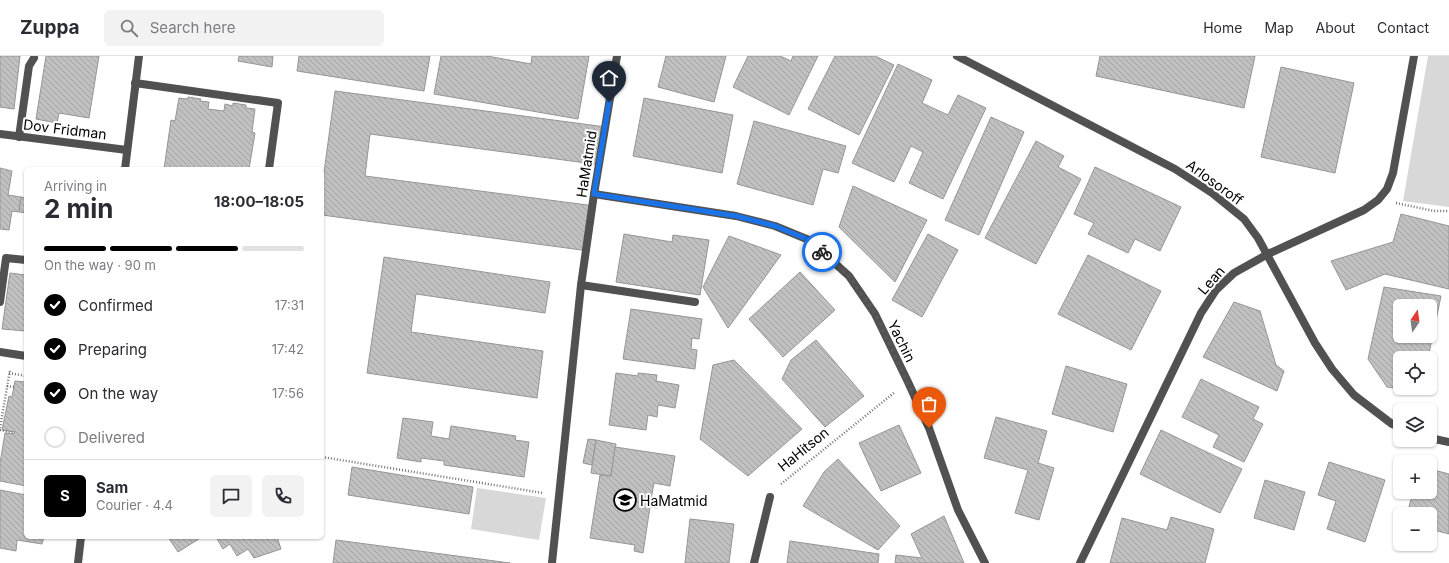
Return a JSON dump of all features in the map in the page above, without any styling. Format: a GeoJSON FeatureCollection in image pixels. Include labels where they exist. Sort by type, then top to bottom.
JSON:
{"type":"FeatureCollection","features":[{"type":"Feature","properties":{"kind":"street"},"geometry":{"type":"LineString","coordinates":[[125,167],[139,56]]}},
{"type":"Feature","properties":{"kind":"street","name":"HaMatmid"},"geometry":{"type":"LineString","coordinates":[[552,563],[581,285],[594,194],[617,56]]}},
{"type":"Feature","properties":{"kind":"street","name":"Arlosoroff"},"geometry":{"type":"LineString","coordinates":[[957,56],[1175,169],[1212,192],[1244,219],[1268,254],[1315,343],[1332,369],[1354,395],[1393,424]]}},
{"type":"Feature","properties":{"kind":"street","name":"Lean"},"geometry":{"type":"LineString","coordinates":[[1080,563],[1201,314],[1216,290],[1234,273],[1268,254],[1364,210],[1378,200],[1387,189],[1393,173],[1414,56]]}},
{"type":"Feature","properties":{"kind":"street"},"geometry":{"type":"LineString","coordinates":[[19,137],[29,66],[34,58]]}},
{"type":"Feature","properties":{"kind":"street"},"geometry":{"type":"LineString","coordinates":[[135,83],[278,103],[269,167]]}},
{"type":"Feature","properties":{"kind":"street","name":"Dov Fridman"},"geometry":{"type":"LineString","coordinates":[[0,134],[127,150]]}},
{"type":"Feature","properties":{"kind":"street","name":"Yachin"},"geometry":{"type":"LineString","coordinates":[[594,194],[736,216],[775,226],[809,240],[849,276],[875,314],[908,382],[929,428],[958,510],[985,563]]}},
{"type":"Feature","properties":{"kind":"street"},"geometry":{"type":"LineString","coordinates":[[0,302],[6,258],[24,260]]}},
{"type":"Feature","properties":{"kind":"street"},"geometry":{"type":"LineString","coordinates":[[581,285],[695,302]]}},
{"type":"Feature","properties":{"kind":"street"},"geometry":{"type":"LineString","coordinates":[[0,352],[24,356]]}},
{"type":"Feature","properties":{"kind":"street"},"geometry":{"type":"LineString","coordinates":[[1437,439],[1449,442]]}},
{"type":"Feature","properties":{"kind":"street"},"geometry":{"type":"LineString","coordinates":[[754,563],[770,497]]}},
{"type":"Feature","properties":{"kind":"street"},"geometry":{"type":"LineString","coordinates":[[78,563],[81,539]]}},
{"type":"Feature","properties":{"kind":"path"},"geometry":{"type":"LineString","coordinates":[[1378,200],[1434,211],[1449,211]]}},
{"type":"Feature","properties":{"kind":"path"},"geometry":{"type":"LineString","coordinates":[[11,365],[0,429],[14,433]]}},
{"type":"Feature","properties":{"kind":"path"},"geometry":{"type":"LineString","coordinates":[[9,373],[24,376]]}},
{"type":"Feature","properties":{"kind":"path","name":"HaHitson"},"geometry":{"type":"LineString","coordinates":[[770,497],[782,482],[908,382]]}},
{"type":"Feature","properties":{"kind":"path"},"geometry":{"type":"LineString","coordinates":[[7,386],[14,387]]}},
{"type":"Feature","properties":{"kind":"path"},"geometry":{"type":"LineString","coordinates":[[324,457],[559,496]]}},
{"type":"Feature","properties":{"kind":"shaded area"},"geometry":{"type":"Polygon","coordinates":[[[1428,56],[1449,56],[1449,207],[1403,201],[1428,56]]]}},
{"type":"Feature","properties":{"kind":"shaded area"},"geometry":{"type":"Polygon","coordinates":[[[477,488],[546,498],[539,540],[471,529],[477,488]]]}},
{"type":"Feature","properties":{"kind":"building"},"geometry":{"type":"Polygon","coordinates":[[[0,56],[20,56],[14,109],[0,107],[0,56]]]}},
{"type":"Feature","properties":{"kind":"building"},"geometry":{"type":"Polygon","coordinates":[[[46,56],[99,56],[89,118],[59,113],[57,123],[36,119],[46,56]]]}},
{"type":"Feature","properties":{"kind":"building"},"geometry":{"type":"Polygon","coordinates":[[[239,56],[273,56],[272,67],[238,61],[239,56]]]}},
{"type":"Feature","properties":{"kind":"building"},"geometry":{"type":"Polygon","coordinates":[[[299,56],[430,56],[424,91],[297,71],[299,56]]]}},
{"type":"Feature","properties":{"kind":"building"},"geometry":{"type":"Polygon","coordinates":[[[441,56],[487,56],[531,64],[532,56],[589,56],[578,119],[434,94],[441,56]]]}},
{"type":"Feature","properties":{"kind":"building"},"geometry":{"type":"Polygon","coordinates":[[[666,56],[726,56],[714,102],[658,87],[666,56]]]}},
{"type":"Feature","properties":{"kind":"building"},"geometry":{"type":"Polygon","coordinates":[[[748,56],[780,56],[791,61],[793,56],[818,56],[789,115],[733,87],[748,56]]]}},
{"type":"Feature","properties":{"kind":"building"},"geometry":{"type":"Polygon","coordinates":[[[835,56],[875,56],[894,65],[859,135],[808,109],[835,56]]]}},
{"type":"Feature","properties":{"kind":"building"},"geometry":{"type":"Polygon","coordinates":[[[1100,56],[1255,56],[1244,108],[1096,76],[1100,56]]]}},
{"type":"Feature","properties":{"kind":"building"},"geometry":{"type":"Polygon","coordinates":[[[898,64],[932,80],[922,103],[948,115],[958,95],[986,108],[943,199],[909,183],[923,152],[911,146],[894,182],[852,163],[898,64]]]}},
{"type":"Feature","properties":{"kind":"building"},"geometry":{"type":"Polygon","coordinates":[[[1281,67],[1354,83],[1335,173],[1261,157],[1281,67]]]}},
{"type":"Feature","properties":{"kind":"building"},"geometry":{"type":"Polygon","coordinates":[[[335,91],[606,127],[601,165],[370,134],[365,176],[595,206],[589,251],[324,215],[324,172],[335,91]]]}},
{"type":"Feature","properties":{"kind":"building"},"geometry":{"type":"Polygon","coordinates":[[[188,97],[209,102],[208,109],[224,111],[225,104],[233,106],[233,103],[246,105],[246,108],[255,109],[252,132],[255,133],[249,167],[164,167],[171,120],[175,121],[179,98],[188,99],[188,97]]]}},
{"type":"Feature","properties":{"kind":"building"},"geometry":{"type":"Polygon","coordinates":[[[644,98],[733,115],[722,173],[633,156],[644,98]]]}},
{"type":"Feature","properties":{"kind":"building"},"geometry":{"type":"Polygon","coordinates":[[[991,117],[1024,132],[979,235],[945,220],[991,117]]]}},
{"type":"Feature","properties":{"kind":"building"},"geometry":{"type":"Polygon","coordinates":[[[754,121],[846,146],[838,173],[823,169],[813,205],[737,184],[754,121]]]}},
{"type":"Feature","properties":{"kind":"building"},"geometry":{"type":"Polygon","coordinates":[[[1036,141],[1064,156],[1058,167],[1081,179],[1036,264],[985,238],[1036,141]]]}},
{"type":"Feature","properties":{"kind":"building"},"geometry":{"type":"Polygon","coordinates":[[[1095,167],[1181,207],[1160,251],[1135,239],[1128,253],[1088,234],[1094,223],[1074,214],[1095,167]]]}},
{"type":"Feature","properties":{"kind":"building"},"geometry":{"type":"Polygon","coordinates":[[[0,168],[12,171],[8,195],[21,197],[19,212],[12,211],[9,230],[0,229],[0,168]]]}},
{"type":"Feature","properties":{"kind":"building"},"geometry":{"type":"Polygon","coordinates":[[[853,186],[927,220],[895,282],[839,227],[853,186]]]}},
{"type":"Feature","properties":{"kind":"building"},"geometry":{"type":"Polygon","coordinates":[[[21,197],[24,198],[24,213],[19,212],[21,197]]]}},
{"type":"Feature","properties":{"kind":"building"},"geometry":{"type":"Polygon","coordinates":[[[1401,214],[1449,226],[1449,289],[1385,274],[1346,290],[1331,261],[1393,242],[1401,214]]]}},
{"type":"Feature","properties":{"kind":"building"},"geometry":{"type":"Polygon","coordinates":[[[624,234],[672,242],[673,235],[709,240],[700,295],[616,282],[624,234]]]}},
{"type":"Feature","properties":{"kind":"building"},"geometry":{"type":"Polygon","coordinates":[[[928,234],[958,250],[922,317],[892,300],[928,234]]]}},
{"type":"Feature","properties":{"kind":"building"},"geometry":{"type":"Polygon","coordinates":[[[729,236],[781,255],[728,328],[703,287],[729,236]]]}},
{"type":"Feature","properties":{"kind":"building"},"geometry":{"type":"Polygon","coordinates":[[[1088,255],[1161,291],[1131,350],[1058,314],[1088,255]]]}},
{"type":"Feature","properties":{"kind":"building"},"geometry":{"type":"Polygon","coordinates":[[[384,257],[550,282],[545,313],[416,294],[411,332],[543,351],[537,398],[367,373],[384,257]]]}},
{"type":"Feature","properties":{"kind":"building"},"geometry":{"type":"Polygon","coordinates":[[[800,272],[835,310],[783,357],[749,319],[800,272]]]}},
{"type":"Feature","properties":{"kind":"building"},"geometry":{"type":"Polygon","coordinates":[[[10,273],[24,275],[24,331],[2,329],[10,273]]]}},
{"type":"Feature","properties":{"kind":"building"},"geometry":{"type":"Polygon","coordinates":[[[1384,287],[1441,296],[1437,315],[1437,299],[1393,299],[1393,343],[1431,343],[1429,351],[1393,351],[1393,388],[1387,387],[1368,359],[1384,287]]]}},
{"type":"Feature","properties":{"kind":"building"},"geometry":{"type":"Polygon","coordinates":[[[1234,302],[1260,311],[1276,365],[1284,371],[1277,391],[1203,357],[1234,302]]]}},
{"type":"Feature","properties":{"kind":"building"},"geometry":{"type":"Polygon","coordinates":[[[631,309],[702,319],[699,339],[692,338],[691,349],[697,350],[695,369],[623,359],[631,309]]]}},
{"type":"Feature","properties":{"kind":"building"},"geometry":{"type":"Polygon","coordinates":[[[816,340],[864,396],[825,427],[782,379],[791,360],[816,340]]]}},
{"type":"Feature","properties":{"kind":"building"},"geometry":{"type":"Polygon","coordinates":[[[734,360],[802,429],[748,476],[700,439],[713,365],[734,360]]]}},
{"type":"Feature","properties":{"kind":"building"},"geometry":{"type":"Polygon","coordinates":[[[1066,366],[1127,384],[1113,432],[1052,414],[1066,366]]]}},
{"type":"Feature","properties":{"kind":"building"},"geometry":{"type":"Polygon","coordinates":[[[616,373],[638,376],[638,373],[657,375],[656,381],[679,385],[675,408],[658,405],[657,417],[648,415],[646,430],[609,425],[616,373]]]}},
{"type":"Feature","properties":{"kind":"building"},"geometry":{"type":"Polygon","coordinates":[[[1201,379],[1259,407],[1253,419],[1263,424],[1244,462],[1213,447],[1219,435],[1182,417],[1201,379]]]}},
{"type":"Feature","properties":{"kind":"building"},"geometry":{"type":"Polygon","coordinates":[[[15,381],[24,382],[24,486],[0,481],[0,463],[5,433],[14,434],[15,432],[2,430],[9,396],[12,397],[15,381]]]}},
{"type":"Feature","properties":{"kind":"building"},"geometry":{"type":"Polygon","coordinates":[[[996,417],[1047,431],[1038,463],[1054,468],[1039,520],[1015,513],[1028,470],[984,458],[996,417]]]}},
{"type":"Feature","properties":{"kind":"building"},"geometry":{"type":"Polygon","coordinates":[[[403,418],[433,422],[431,436],[449,439],[451,426],[516,436],[515,440],[529,442],[524,477],[444,465],[444,461],[421,458],[421,462],[397,458],[403,418]]]}},
{"type":"Feature","properties":{"kind":"building"},"geometry":{"type":"Polygon","coordinates":[[[899,425],[921,473],[881,491],[859,443],[899,425]]]}},
{"type":"Feature","properties":{"kind":"building"},"geometry":{"type":"Polygon","coordinates":[[[1161,430],[1242,469],[1220,513],[1140,474],[1161,430]]]}},
{"type":"Feature","properties":{"kind":"building"},"geometry":{"type":"Polygon","coordinates":[[[588,439],[596,440],[592,465],[583,463],[588,439]]]}},
{"type":"Feature","properties":{"kind":"building"},"geometry":{"type":"Polygon","coordinates":[[[596,440],[616,444],[611,476],[591,473],[596,440]]]}},
{"type":"Feature","properties":{"kind":"building","name":"HaMatmid"},"geometry":{"type":"Polygon","coordinates":[[[615,447],[675,456],[670,486],[654,483],[651,499],[658,500],[657,508],[650,507],[643,553],[634,551],[635,545],[590,538],[600,475],[611,476],[615,447]]]}},
{"type":"Feature","properties":{"kind":"building"},"geometry":{"type":"Polygon","coordinates":[[[838,459],[900,526],[878,550],[803,506],[824,472],[838,459]]]}},
{"type":"Feature","properties":{"kind":"building"},"geometry":{"type":"Polygon","coordinates":[[[1329,462],[1385,480],[1365,542],[1327,529],[1336,501],[1318,495],[1329,462]]]}},
{"type":"Feature","properties":{"kind":"building"},"geometry":{"type":"Polygon","coordinates":[[[352,467],[473,487],[469,514],[348,495],[352,467]]]}},
{"type":"Feature","properties":{"kind":"building"},"geometry":{"type":"Polygon","coordinates":[[[1437,471],[1449,474],[1449,534],[1437,531],[1437,507],[1409,507],[1411,499],[1437,499],[1437,471]]]}},
{"type":"Feature","properties":{"kind":"building"},"geometry":{"type":"Polygon","coordinates":[[[1265,480],[1305,492],[1294,530],[1254,518],[1265,480]]]}},
{"type":"Feature","properties":{"kind":"building"},"geometry":{"type":"Polygon","coordinates":[[[0,490],[24,495],[24,539],[43,539],[42,544],[17,540],[16,551],[0,548],[0,490]]]}},
{"type":"Feature","properties":{"kind":"building"},"geometry":{"type":"Polygon","coordinates":[[[944,516],[964,563],[895,563],[896,555],[922,558],[911,534],[944,516]]]}},
{"type":"Feature","properties":{"kind":"building"},"geometry":{"type":"Polygon","coordinates":[[[1171,517],[1214,529],[1205,563],[1110,563],[1122,518],[1167,530],[1171,517]]]}},
{"type":"Feature","properties":{"kind":"building"},"geometry":{"type":"Polygon","coordinates":[[[690,519],[734,524],[729,563],[685,563],[690,519]]]}},
{"type":"Feature","properties":{"kind":"building"},"geometry":{"type":"Polygon","coordinates":[[[169,539],[199,539],[178,552],[169,539]]]}},
{"type":"Feature","properties":{"kind":"building"},"geometry":{"type":"Polygon","coordinates":[[[217,539],[278,539],[281,549],[254,558],[248,549],[237,556],[230,544],[223,549],[217,539]]]}},
{"type":"Feature","properties":{"kind":"building"},"geometry":{"type":"Polygon","coordinates":[[[336,540],[510,563],[333,563],[336,540]]]}},
{"type":"Feature","properties":{"kind":"building"},"geometry":{"type":"Polygon","coordinates":[[[790,541],[879,554],[878,563],[787,563],[790,541]]]}},
{"type":"Feature","properties":{"kind":"way so far"},"geometry":{"type":"LineString","coordinates":[[822,252],[849,276],[875,314],[929,428]]}},
{"type":"Feature","properties":{"kind":"place","name":"HaMatmid"},"geometry":{"type":"Point","coordinates":[625,500]}},
{"type":"Feature","properties":{"kind":"route"},"geometry":{"type":"LineString","coordinates":[[609,102],[594,194],[736,216],[775,226],[809,240],[822,252]]}}]}
